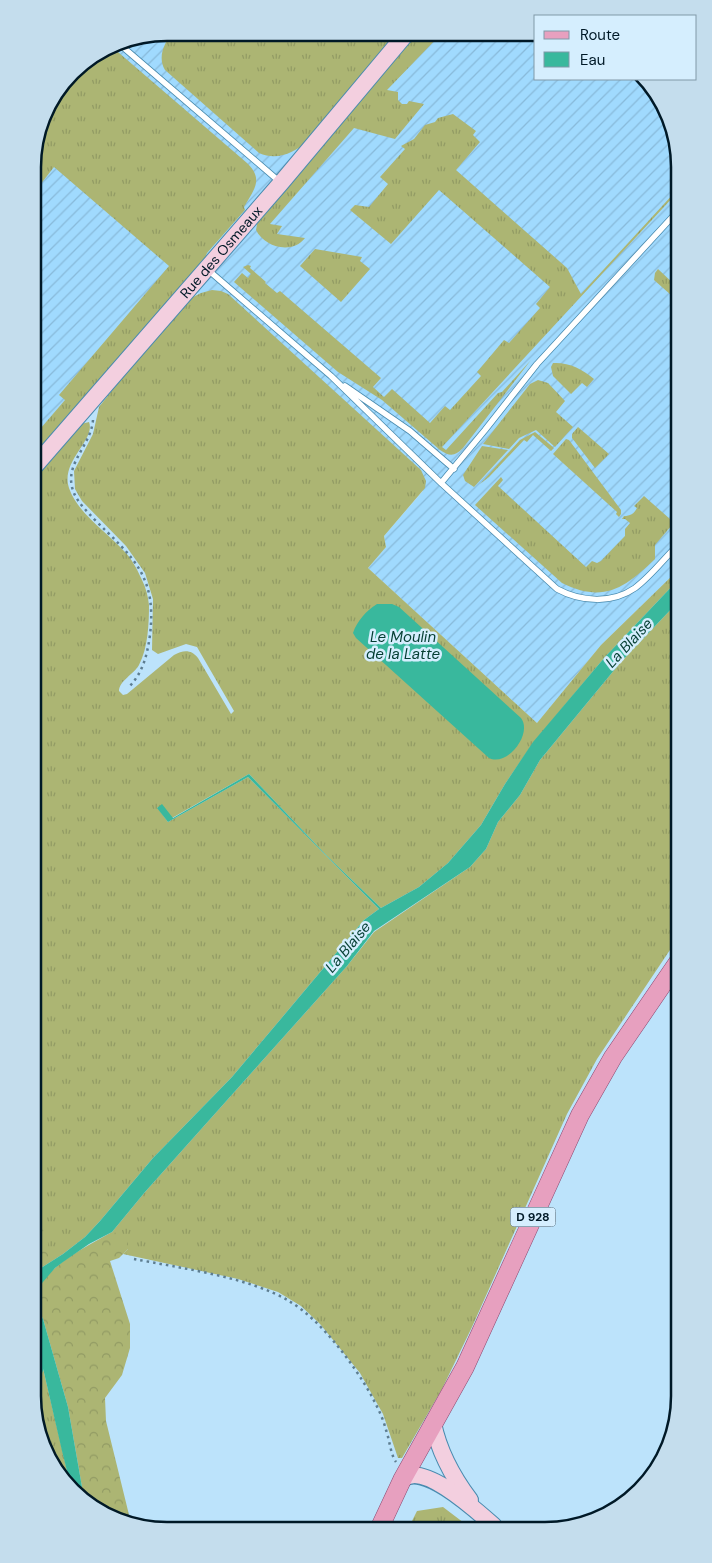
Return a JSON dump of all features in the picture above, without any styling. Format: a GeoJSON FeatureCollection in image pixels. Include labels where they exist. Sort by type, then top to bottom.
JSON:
{"type":"FeatureCollection","features":[{"type":"Feature","properties":{"kind":"main road","name":"Rue des Osmeaux"},"geometry":{"type":"LineString","coordinates":[[42,458],[281,183],[400,41]]}},
{"type":"Feature","properties":{"kind":"main road","name":"D 928"},"geometry":{"type":"LineString","coordinates":[[382,1522],[402,1480],[465,1367],[580,1115],[613,1057],[670,973]]}},
{"type":"Feature","properties":{"kind":"main road"},"geometry":{"type":"LineString","coordinates":[[434,1423],[438,1443],[445,1461],[480,1514]]}},
{"type":"Feature","properties":{"kind":"main road"},"geometry":{"type":"LineString","coordinates":[[402,1480],[414,1474],[432,1480],[489,1522]]}},
{"type":"Feature","properties":{"kind":"lane"},"geometry":{"type":"LineString","coordinates":[[125,49],[281,183]]}},
{"type":"Feature","properties":{"kind":"lane"},"geometry":{"type":"LineString","coordinates":[[441,483],[538,364],[671,218]]}},
{"type":"Feature","properties":{"kind":"lane"},"geometry":{"type":"LineString","coordinates":[[207,269],[331,376],[441,483],[557,589],[576,597],[599,600],[629,592],[644,580],[671,552]]}},
{"type":"Feature","properties":{"kind":"lane"},"geometry":{"type":"LineString","coordinates":[[331,376],[410,431],[454,469]]}},
{"type":"Feature","properties":{"kind":"path"},"geometry":{"type":"LineString","coordinates":[[95,398],[93,424],[89,437],[71,470],[71,485],[74,494],[83,508],[127,551],[136,563],[148,587],[151,608],[148,646],[141,672],[129,687]]}},
{"type":"Feature","properties":{"kind":"path"},"geometry":{"type":"LineString","coordinates":[[134,1259],[222,1277],[263,1289],[288,1301],[308,1315],[345,1357],[370,1394],[384,1421],[393,1457],[401,1473],[402,1480]]}},
{"type":"Feature","properties":{"kind":"shaded area"},"geometry":{"type":"Polygon","coordinates":[[[534,41],[534,80],[636,80],[654,104],[661,119],[670,151],[671,577],[601,645],[537,723],[368,568],[386,547],[384,536],[423,491],[176,274],[42,427],[42,151],[51,119],[62,97],[84,72],[111,54],[143,44],[159,42],[534,41]]]}},
{"type":"Feature","properties":{"kind":"green space"},"geometry":{"type":"Polygon","coordinates":[[[394,41],[308,141],[297,149],[279,156],[259,153],[165,70],[162,60],[166,42],[394,41]]]}},
{"type":"Feature","properties":{"kind":"green space"},"geometry":{"type":"Polygon","coordinates":[[[409,41],[434,41],[387,90],[398,92],[398,100],[402,104],[407,104],[409,101],[424,104],[395,139],[354,128],[270,224],[282,226],[277,234],[305,238],[293,246],[279,247],[265,241],[260,236],[256,230],[258,219],[409,41]]]}},
{"type":"Feature","properties":{"kind":"green space"},"geometry":{"type":"Polygon","coordinates":[[[117,52],[247,163],[255,174],[256,185],[244,207],[245,210],[207,253],[203,263],[42,449],[42,427],[65,400],[59,395],[169,266],[54,167],[42,182],[42,151],[54,111],[72,84],[84,72],[97,62],[117,52]]]}},
{"type":"Feature","properties":{"kind":"green space"},"geometry":{"type":"Polygon","coordinates":[[[453,114],[476,131],[473,135],[480,142],[456,170],[567,268],[581,294],[671,196],[671,199],[442,447],[446,450],[531,360],[463,448],[452,455],[440,450],[382,400],[338,372],[234,282],[242,273],[248,278],[251,274],[243,267],[251,266],[250,268],[265,283],[277,293],[280,291],[381,378],[373,387],[384,397],[392,389],[430,423],[445,406],[450,410],[481,376],[477,372],[504,340],[509,343],[540,308],[536,304],[550,287],[439,190],[391,244],[350,210],[355,205],[369,207],[388,184],[380,177],[405,149],[401,146],[414,139],[425,125],[435,122],[438,118],[453,114]]]}},
{"type":"Feature","properties":{"kind":"green space"},"geometry":{"type":"Polygon","coordinates":[[[315,249],[362,257],[360,261],[370,269],[341,302],[300,266],[315,249]]]}},
{"type":"Feature","properties":{"kind":"green space"},"geometry":{"type":"Polygon","coordinates":[[[658,269],[671,281],[671,295],[654,280],[658,269]]]}},
{"type":"Feature","properties":{"kind":"green space"},"geometry":{"type":"Polygon","coordinates":[[[212,290],[228,294],[421,470],[426,481],[425,488],[384,536],[386,547],[368,568],[537,723],[601,645],[671,577],[671,588],[605,657],[533,743],[505,784],[481,825],[448,863],[419,887],[381,908],[326,855],[249,774],[172,818],[157,807],[168,822],[248,777],[379,909],[364,920],[232,1077],[153,1158],[85,1237],[41,1268],[47,1259],[41,1233],[42,467],[81,424],[89,422],[88,436],[69,469],[69,488],[79,506],[132,561],[145,586],[149,605],[147,636],[142,658],[137,668],[121,684],[119,691],[123,695],[127,694],[174,655],[184,651],[190,652],[198,658],[231,714],[234,711],[197,647],[186,644],[158,654],[152,650],[153,599],[145,573],[126,546],[82,501],[75,489],[74,471],[93,434],[99,407],[191,298],[212,290]]]}},
{"type":"Feature","properties":{"kind":"green space"},"geometry":{"type":"Polygon","coordinates":[[[553,363],[575,367],[594,379],[587,387],[582,383],[571,394],[553,376],[551,367],[553,363]]]}},
{"type":"Feature","properties":{"kind":"green space"},"geometry":{"type":"Polygon","coordinates":[[[538,380],[548,383],[565,401],[556,412],[573,427],[555,447],[536,430],[519,438],[509,449],[483,444],[530,384],[538,380]]]}},
{"type":"Feature","properties":{"kind":"green space"},"geometry":{"type":"Polygon","coordinates":[[[578,427],[609,454],[595,468],[572,438],[572,434],[578,427]]]}},
{"type":"Feature","properties":{"kind":"green space"},"geometry":{"type":"Polygon","coordinates":[[[535,432],[554,448],[551,451],[533,435],[527,442],[524,440],[480,484],[520,440],[535,432]]]}},
{"type":"Feature","properties":{"kind":"green space"},"geometry":{"type":"Polygon","coordinates":[[[566,439],[569,440],[621,510],[619,517],[616,514],[617,512],[553,454],[566,439]]]}},
{"type":"Feature","properties":{"kind":"green space"},"geometry":{"type":"Polygon","coordinates":[[[482,446],[508,450],[474,487],[465,481],[463,475],[482,446]]]}},
{"type":"Feature","properties":{"kind":"green space"},"geometry":{"type":"Polygon","coordinates":[[[501,477],[503,480],[498,486],[586,567],[592,561],[597,563],[601,561],[625,536],[625,529],[630,523],[622,519],[624,516],[635,512],[637,508],[634,506],[644,496],[670,519],[671,527],[655,545],[655,559],[634,578],[613,589],[602,592],[590,592],[562,583],[475,505],[501,477]]]}},
{"type":"Feature","properties":{"kind":"green space"},"geometry":{"type":"Polygon","coordinates":[[[671,610],[670,949],[597,1059],[567,1114],[472,1327],[442,1389],[402,1458],[398,1458],[383,1414],[360,1373],[320,1324],[301,1306],[278,1292],[238,1279],[123,1254],[128,1249],[112,1232],[145,1192],[347,966],[374,932],[470,867],[486,849],[498,822],[520,795],[540,760],[620,663],[671,610]]]}},
{"type":"Feature","properties":{"kind":"green space"},"geometry":{"type":"Polygon","coordinates":[[[41,1227],[49,1250],[47,1260],[41,1268],[41,1227]]]}},
{"type":"Feature","properties":{"kind":"green space"},"geometry":{"type":"Polygon","coordinates":[[[112,1232],[121,1234],[128,1241],[128,1249],[119,1258],[110,1261],[130,1324],[130,1348],[122,1375],[105,1398],[106,1421],[129,1516],[111,1509],[97,1501],[82,1488],[68,1407],[41,1315],[41,1283],[61,1263],[112,1232]]]}},
{"type":"Feature","properties":{"kind":"green space"},"geometry":{"type":"Polygon","coordinates":[[[41,1360],[68,1473],[51,1444],[42,1412],[41,1360]]]}},
{"type":"Feature","properties":{"kind":"green space"},"geometry":{"type":"Polygon","coordinates":[[[443,1507],[463,1522],[412,1522],[417,1511],[443,1507]]]}},
{"type":"Feature","properties":{"kind":"water","name":"La Blaise"},"geometry":{"type":"Polygon","coordinates":[[[671,588],[671,610],[620,663],[540,760],[520,795],[498,822],[486,849],[470,867],[374,931],[347,966],[145,1192],[112,1232],[89,1244],[55,1268],[41,1284],[41,1268],[85,1237],[153,1158],[232,1077],[364,920],[379,909],[248,777],[168,822],[157,808],[162,804],[173,818],[249,774],[326,855],[381,908],[419,887],[448,863],[481,825],[533,742],[605,657],[671,588]]]}},
{"type":"Feature","properties":{"kind":"water","name":"Le Moulin de la Latte"},"geometry":{"type":"Polygon","coordinates":[[[377,604],[392,604],[399,607],[521,718],[524,732],[521,740],[510,754],[496,760],[489,758],[356,638],[353,633],[359,620],[377,604]]]}},
{"type":"Feature","properties":{"kind":"water"},"geometry":{"type":"Polygon","coordinates":[[[41,1315],[68,1407],[82,1488],[67,1472],[41,1360],[41,1315]]]}},
{"type":"Feature","properties":{"kind":"waterway"},"geometry":{"type":"LineString","coordinates":[[41,1370],[44,1362]]}}]}
